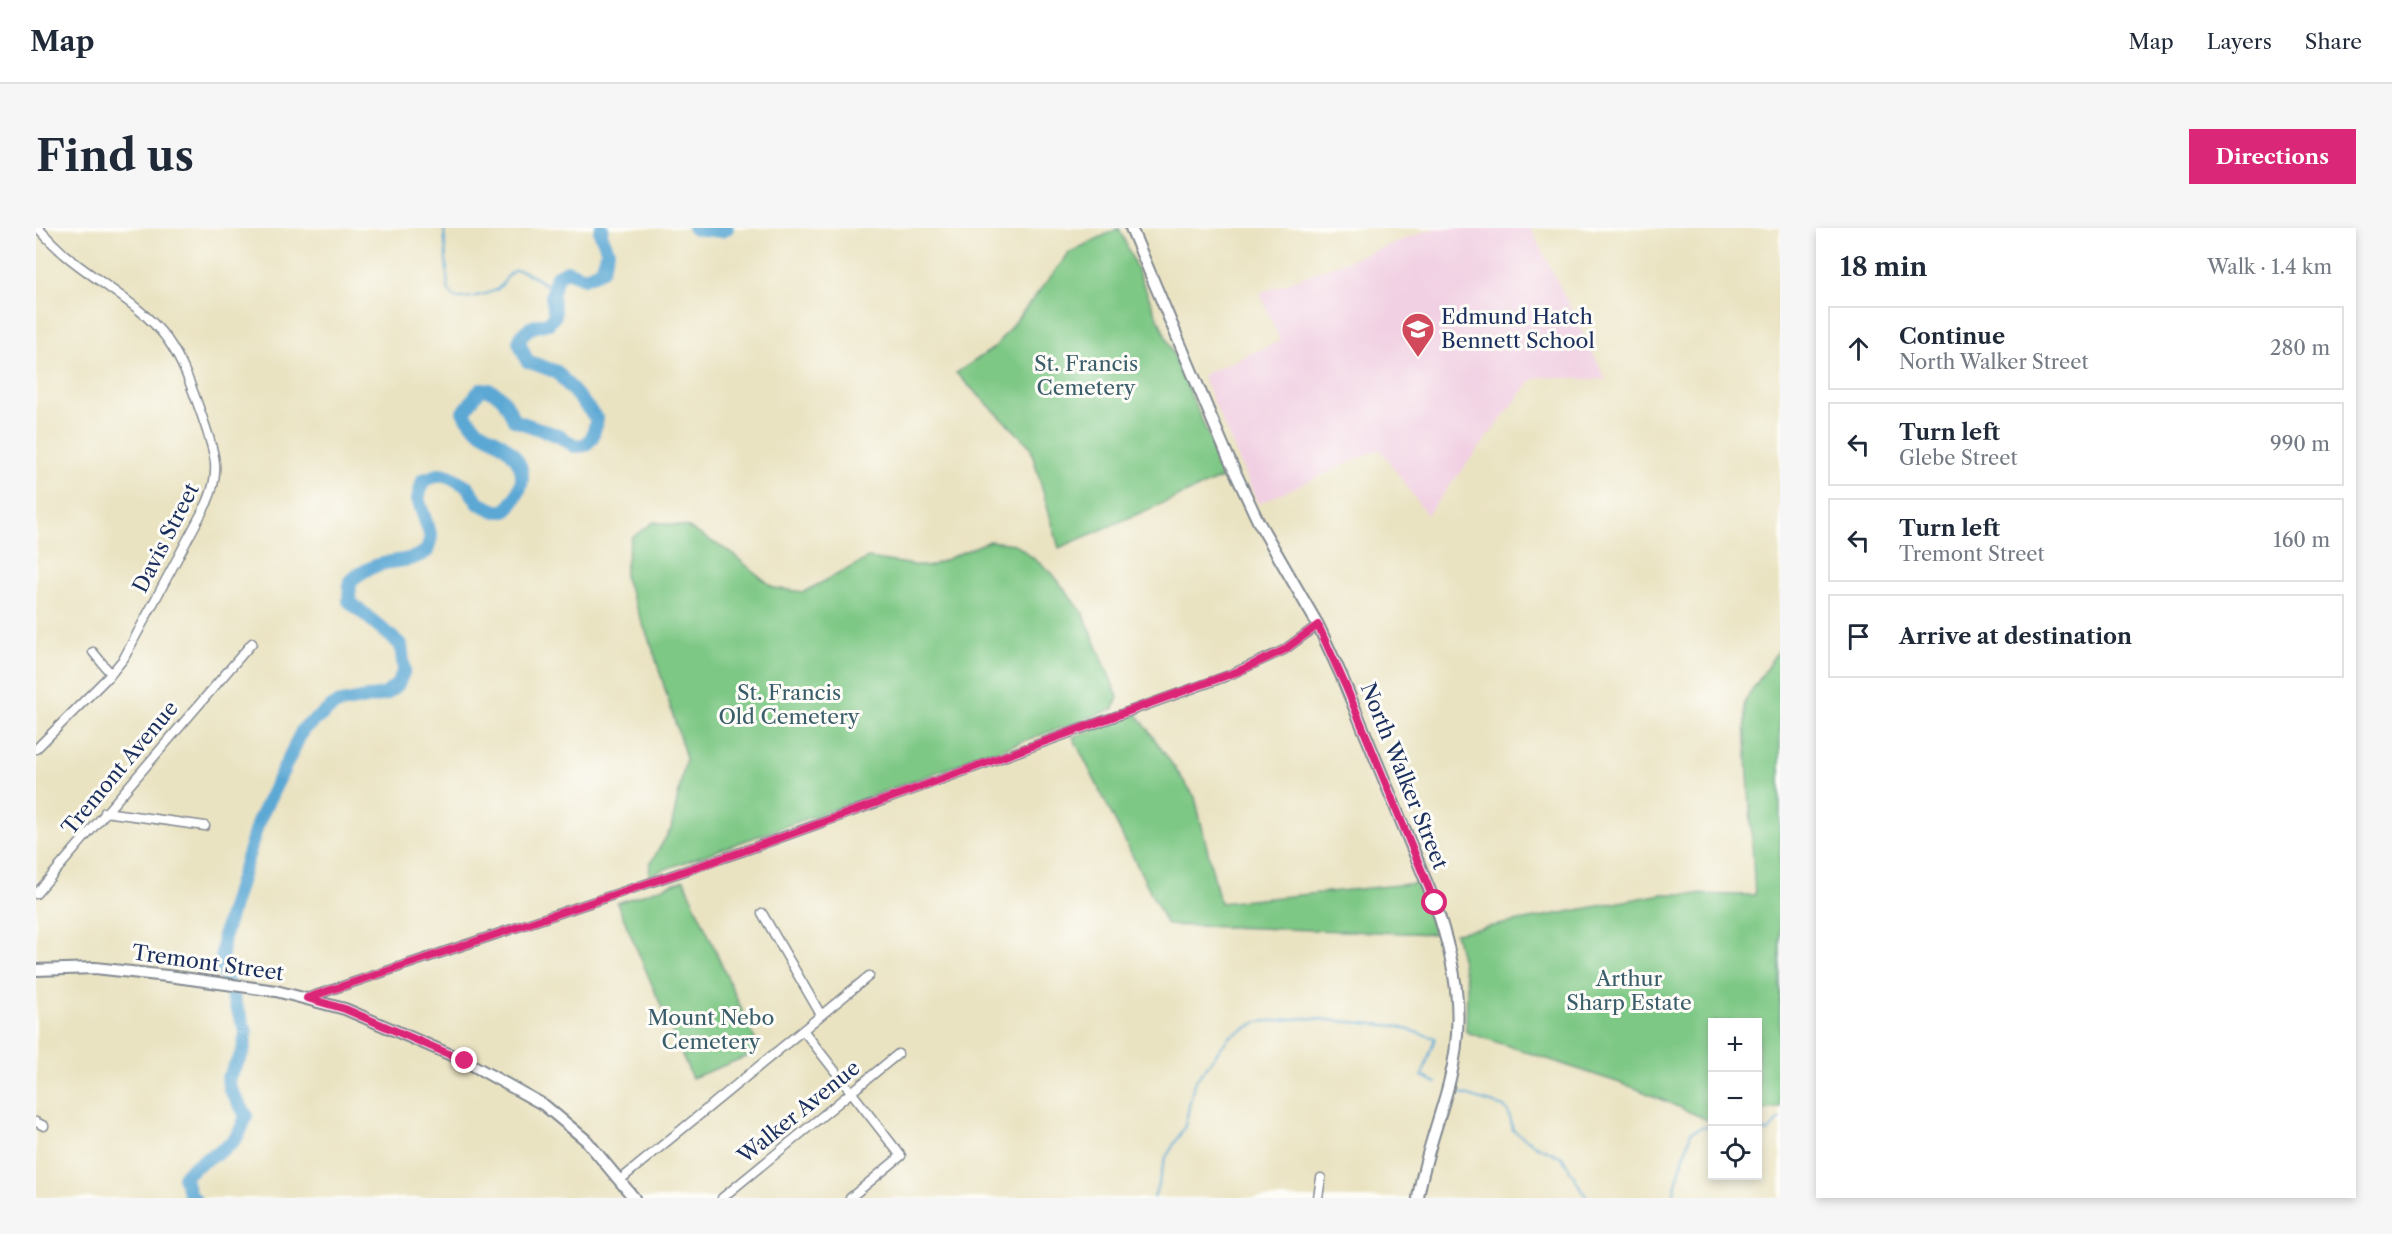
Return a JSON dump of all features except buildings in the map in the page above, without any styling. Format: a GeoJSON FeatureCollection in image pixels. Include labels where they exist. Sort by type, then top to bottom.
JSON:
{"type":"FeatureCollection","features":[{"type":"Feature","properties":{"kind":"main road","name":"North Walker Street"},"geometry":{"type":"LineString","coordinates":[[1131,228],[1228,457],[1258,521],[1318,625],[1346,687],[1435,903],[1455,975],[1458,1010],[1455,1054],[1449,1085],[1426,1155],[1418,1198]]}},
{"type":"Feature","properties":{"kind":"main road","name":"Tremont Street"},"geometry":{"type":"LineString","coordinates":[[36,970],[95,968],[206,981],[307,998],[345,1009],[465,1061],[552,1111],[574,1129],[634,1198]]}},
{"type":"Feature","properties":{"kind":"street","name":"Davis Street"},"geometry":{"type":"LineString","coordinates":[[36,749],[111,674],[132,645],[207,503],[216,477],[215,453],[184,368],[165,337],[130,304],[64,254],[38,228]]}},
{"type":"Feature","properties":{"kind":"street"},"geometry":{"type":"LineString","coordinates":[[307,998],[741,852],[1221,678],[1272,656],[1318,625]]}},
{"type":"Feature","properties":{"kind":"street","name":"Tremont Avenue"},"geometry":{"type":"LineString","coordinates":[[36,894],[252,643]]}},
{"type":"Feature","properties":{"kind":"street"},"geometry":{"type":"LineString","coordinates":[[93,652],[111,674]]}},
{"type":"Feature","properties":{"kind":"street"},"geometry":{"type":"LineString","coordinates":[[105,812],[205,826]]}},
{"type":"Feature","properties":{"kind":"street"},"geometry":{"type":"LineString","coordinates":[[762,913],[821,1015]]}},
{"type":"Feature","properties":{"kind":"street"},"geometry":{"type":"LineString","coordinates":[[620,1180],[868,976]]}},
{"type":"Feature","properties":{"kind":"street"},"geometry":{"type":"LineString","coordinates":[[802,1030],[902,1156],[850,1198]]}},
{"type":"Feature","properties":{"kind":"street","name":"Walker Avenue"},"geometry":{"type":"LineString","coordinates":[[722,1198],[898,1054]]}},
{"type":"Feature","properties":{"kind":"street"},"geometry":{"type":"LineString","coordinates":[[1318,1198],[1321,1178]]}},
{"type":"Feature","properties":{"kind":"shaded area","name":"Edmund Hatch Bennett School"},"geometry":{"type":"Polygon","coordinates":[[[1435,228],[1531,228],[1606,380],[1541,377],[1531,381],[1427,515],[1380,449],[1258,504],[1202,375],[1280,341],[1260,293],[1435,228]]]}},
{"type":"Feature","properties":{"kind":"green space","name":"St. Francis Cemetery"},"geometry":{"type":"Polygon","coordinates":[[[1119,228],[1226,476],[1059,548],[1030,446],[956,373],[995,347],[1070,252],[1119,228]]]}},
{"type":"Feature","properties":{"kind":"green space","name":"St. Francis Old Cemetery"},"geometry":{"type":"Polygon","coordinates":[[[654,522],[687,527],[730,552],[774,588],[804,592],[868,558],[928,567],[989,541],[1015,544],[1052,573],[1084,615],[1118,697],[1114,709],[649,875],[650,864],[671,829],[686,758],[653,650],[624,576],[631,538],[654,522]]]}},
{"type":"Feature","properties":{"kind":"green space","name":"Arthur Sharp Estate"},"geometry":{"type":"Polygon","coordinates":[[[1780,647],[1780,1107],[1762,1110],[1762,1018],[1708,1018],[1708,1120],[1635,1088],[1466,1032],[1467,983],[1455,933],[1662,894],[1755,895],[1744,703],[1780,647]]]}},
{"type":"Feature","properties":{"kind":"green space"},"geometry":{"type":"Polygon","coordinates":[[[1137,714],[1195,797],[1220,903],[1418,883],[1435,934],[1167,925],[1073,737],[1137,714]]]}},
{"type":"Feature","properties":{"kind":"green space","name":"Mount Nebo Cemetery"},"geometry":{"type":"Polygon","coordinates":[[[684,880],[757,1044],[753,1054],[692,1078],[617,903],[684,880]]]}},
{"type":"Feature","properties":{"kind":"waterway"},"geometry":{"type":"LineString","coordinates":[[444,228],[448,289],[455,298],[465,298],[496,290],[516,270],[525,272],[554,289]]}},
{"type":"Feature","properties":{"kind":"waterway"},"geometry":{"type":"LineString","coordinates":[[194,1198],[190,1195],[184,1177],[197,1165],[234,1140],[246,1115],[230,1089],[228,1078],[243,1052],[246,1032],[221,965],[224,935],[258,822],[303,729],[336,704],[386,694],[398,684],[404,670],[401,645],[349,601],[350,581],[375,566],[411,559],[427,551],[431,537],[418,499],[423,480],[442,474],[451,477],[468,487],[478,503],[496,511],[506,511],[513,502],[521,485],[522,476],[517,460],[502,444],[473,425],[463,412],[482,389],[499,395],[506,403],[514,420],[559,436],[575,446],[585,445],[592,438],[597,419],[557,372],[527,361],[519,342],[527,330],[549,323],[555,315],[552,295],[557,276],[567,271],[584,278],[602,270],[608,251],[600,232],[602,228]]}},
{"type":"Feature","properties":{"kind":"waterway"},"geometry":{"type":"LineString","coordinates":[[694,228],[722,231],[727,228]]}},
{"type":"Feature","properties":{"kind":"waterway"},"geometry":{"type":"LineString","coordinates":[[1154,1198],[1165,1159],[1185,1126],[1194,1083],[1229,1037],[1258,1022],[1306,1018],[1396,1026],[1435,1038],[1422,1076],[1437,1083]]}},
{"type":"Feature","properties":{"kind":"waterway"},"geometry":{"type":"LineString","coordinates":[[1459,1093],[1504,1107],[1509,1114],[1513,1130],[1535,1145],[1562,1157],[1587,1198]]}},
{"type":"Feature","properties":{"kind":"waterway"},"geometry":{"type":"LineString","coordinates":[[1762,1131],[1768,1132],[1780,1119]]}},
{"type":"Feature","properties":{"kind":"waterway"},"geometry":{"type":"LineString","coordinates":[[1672,1198],[1691,1132],[1708,1126]]}},
{"type":"Feature","properties":{"kind":"place","name":"Edmund Hatch Bennett School"},"geometry":{"type":"Point","coordinates":[1418,358]}},
{"type":"Feature","properties":{"kind":"route"},"geometry":{"type":"LineString","coordinates":[[465,1061],[345,1009],[307,998],[741,852],[1239,671],[1284,650],[1318,625],[1435,903]]}}]}
